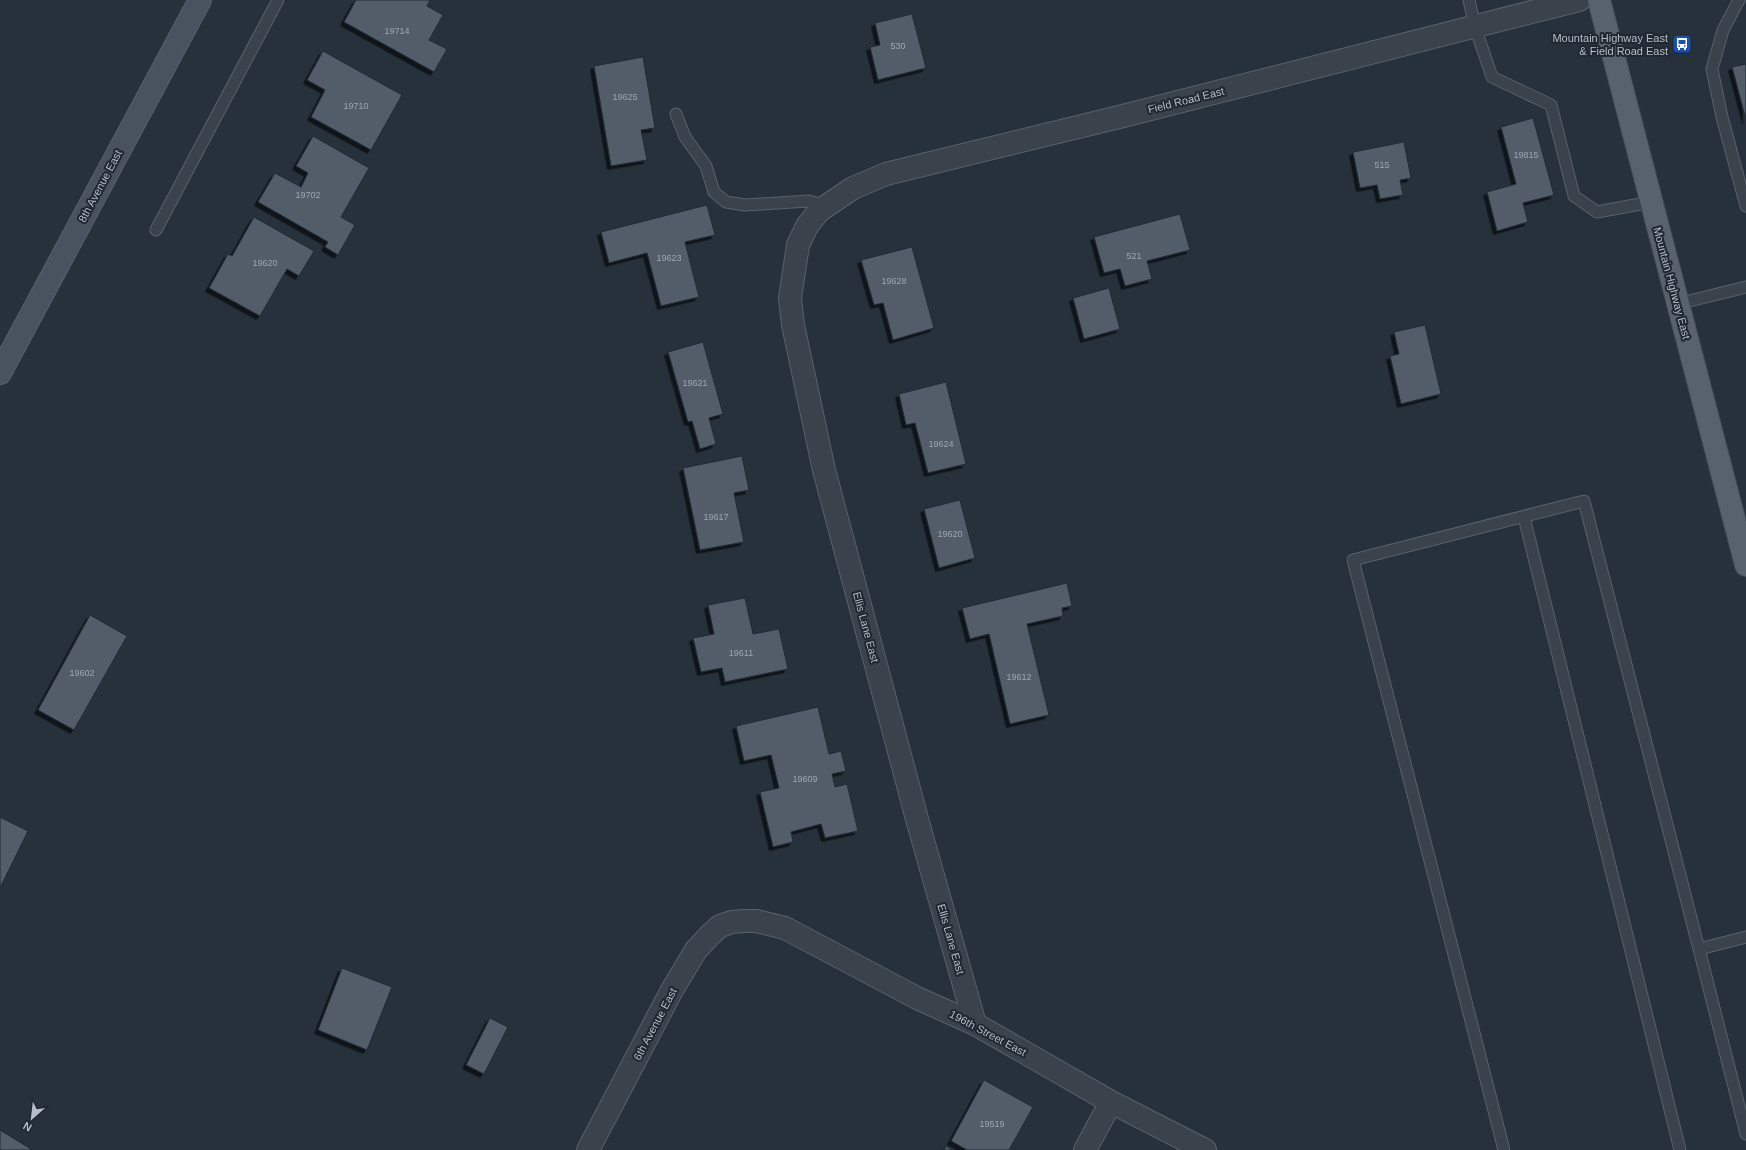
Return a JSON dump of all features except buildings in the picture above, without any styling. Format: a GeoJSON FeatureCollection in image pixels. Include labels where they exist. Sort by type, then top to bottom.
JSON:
{"type":"FeatureCollection","features":[{"type":"Feature","properties":{"kind":"main road","name":"Mountain Highway East"},"geometry":{"type":"LineString","coordinates":[[1599,0],[1677,304],[1743,536],[1746,565]]}},
{"type":"Feature","properties":{"kind":"street","name":"8th Avenue East"},"geometry":{"type":"LineString","coordinates":[[0,373],[200,0]]}},
{"type":"Feature","properties":{"kind":"street","name":"Field Road East"},"geometry":{"type":"LineString","coordinates":[[807,226],[819,211],[853,188],[886,174],[1579,0]]}},
{"type":"Feature","properties":{"kind":"street","name":"Ellis Lane East"},"geometry":{"type":"LineString","coordinates":[[807,226],[798,245],[790,298],[793,325],[824,470],[917,819],[975,1024]]}},
{"type":"Feature","properties":{"kind":"street","name":"196th Street East"},"geometry":{"type":"LineString","coordinates":[[744,921],[786,928],[917,998],[975,1024],[1111,1102],[1205,1150]]}},
{"type":"Feature","properties":{"kind":"street","name":"6th Avenue East"},"geometry":{"type":"LineString","coordinates":[[588,1150],[672,990],[696,950],[720,926],[732,922],[744,921]]}},
{"type":"Feature","properties":{"kind":"street"},"geometry":{"type":"LineString","coordinates":[[1085,1150],[1111,1102]]}},
{"type":"Feature","properties":{"kind":"lane"},"geometry":{"type":"LineString","coordinates":[[156,230],[278,0]]}},
{"type":"Feature","properties":{"kind":"lane"},"geometry":{"type":"LineString","coordinates":[[1469,0],[1475,26],[1492,77],[1551,104],[1574,196],[1597,212],[1651,202]]}},
{"type":"Feature","properties":{"kind":"lane"},"geometry":{"type":"LineString","coordinates":[[1740,0],[1723,30],[1712,69],[1722,117],[1746,206]]}},
{"type":"Feature","properties":{"kind":"lane"},"geometry":{"type":"LineString","coordinates":[[676,114],[685,137],[706,166],[714,192],[726,202],[745,205],[809,201],[826,206]]}},
{"type":"Feature","properties":{"kind":"lane"},"geometry":{"type":"LineString","coordinates":[[1677,304],[1746,287]]}},
{"type":"Feature","properties":{"kind":"lane"},"geometry":{"type":"LineString","coordinates":[[1504,1150],[1353,560],[1584,501],[1746,1134]]}},
{"type":"Feature","properties":{"kind":"lane"},"geometry":{"type":"LineString","coordinates":[[1524,517],[1680,1150]]}},
{"type":"Feature","properties":{"kind":"lane"},"geometry":{"type":"LineString","coordinates":[[1699,949],[1746,937]]}},
{"type":"Feature","properties":{"kind":"place","name":"Mountain Highway East & Field Road East"},"geometry":{"type":"Point","coordinates":[1682,44]}}]}
